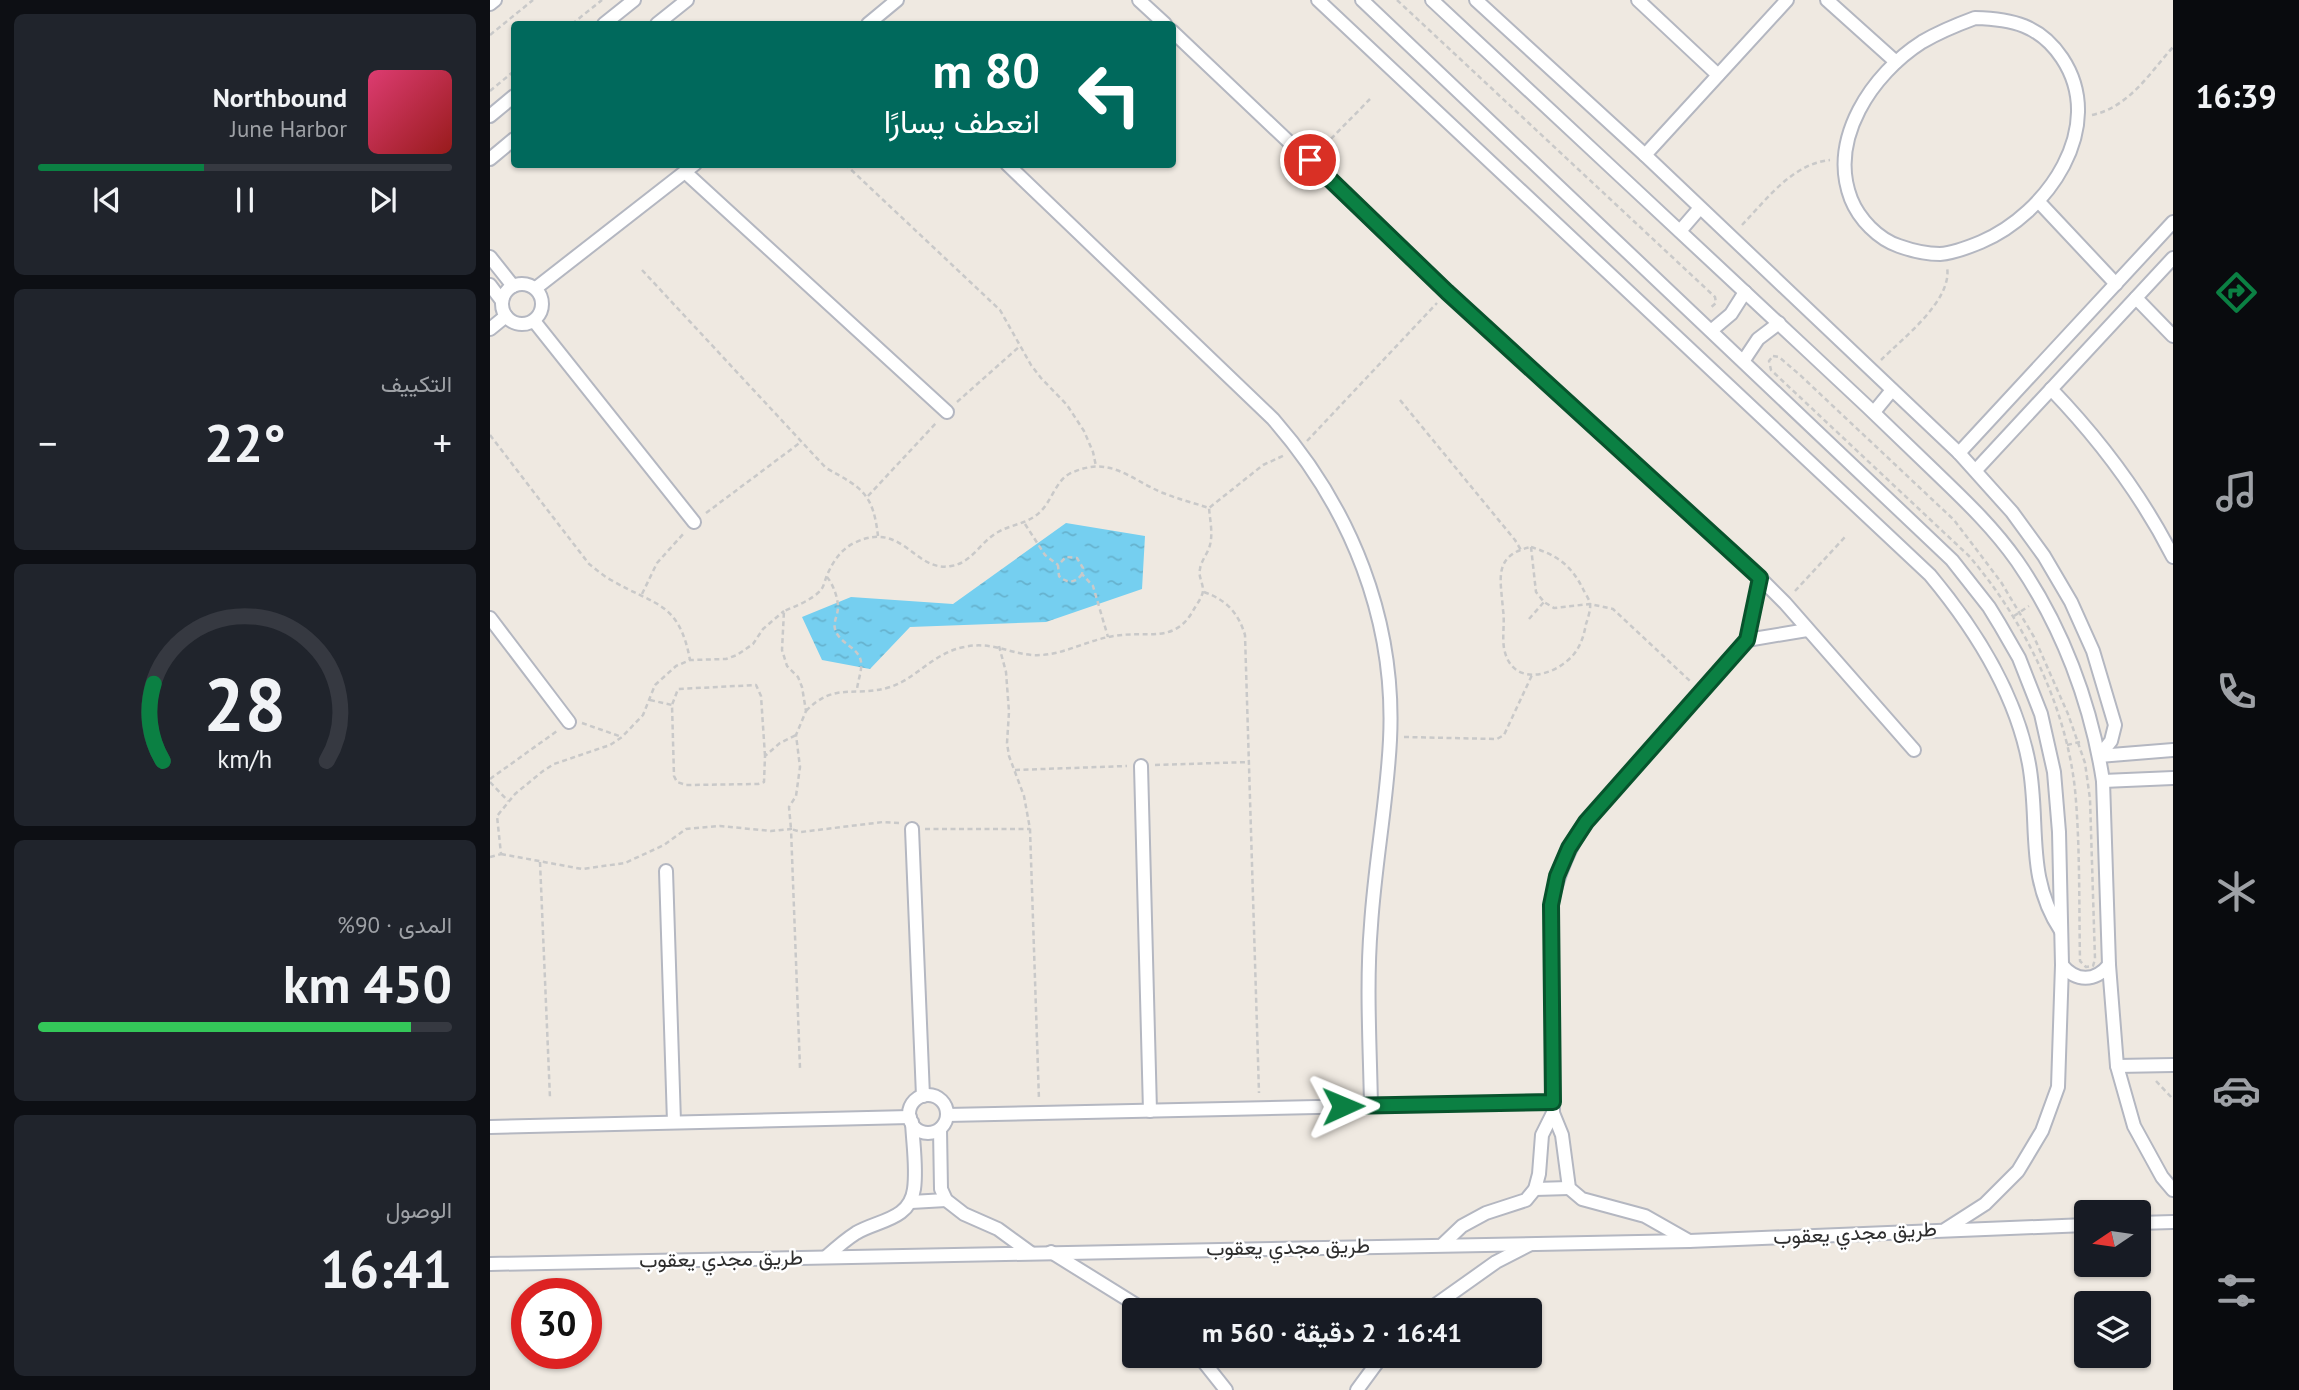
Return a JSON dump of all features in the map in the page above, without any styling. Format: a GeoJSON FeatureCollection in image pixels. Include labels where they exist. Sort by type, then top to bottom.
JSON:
{"type":"FeatureCollection","features":[{"type":"Feature","properties":{"kind":"street"},"geometry":{"type":"LineString","coordinates":[[490,4],[495,0]]}},
{"type":"Feature","properties":{"kind":"street"},"geometry":{"type":"LineString","coordinates":[[608,21],[634,0]]}},
{"type":"Feature","properties":{"kind":"street"},"geometry":{"type":"LineString","coordinates":[[661,21],[687,0]]}},
{"type":"Feature","properties":{"kind":"street"},"geometry":{"type":"LineString","coordinates":[[872,21],[897,0]]}},
{"type":"Feature","properties":{"kind":"street"},"geometry":{"type":"LineString","coordinates":[[1139,0],[1162,21]]}},
{"type":"Feature","properties":{"kind":"street"},"geometry":{"type":"LineString","coordinates":[[1318,0],[1930,575],[1956,606],[1987,656],[2015,716],[2029,765],[2041,891],[2049,912],[2062,931]]}},
{"type":"Feature","properties":{"kind":"street"},"geometry":{"type":"LineString","coordinates":[[1362,0],[1952,560],[1989,607],[2019,658],[2041,714],[2054,772],[2062,931],[2058,1087],[2042,1131],[2018,1171],[1985,1204],[1946,1229]]}},
{"type":"Feature","properties":{"kind":"street"},"geometry":{"type":"LineString","coordinates":[[1432,0],[1874,412],[1986,520],[2018,562],[2068,655],[2086,705],[2099,756],[2103,781],[2109,965],[2117,1066],[2134,1126],[2162,1177],[2173,1190]]}},
{"type":"Feature","properties":{"kind":"street"},"geometry":{"type":"LineString","coordinates":[[1476,0],[1959,453],[2012,512],[2071,602],[2094,651],[2115,724],[2111,741],[2099,756]]}},
{"type":"Feature","properties":{"kind":"street"},"geometry":{"type":"LineString","coordinates":[[1638,0],[1718,75]]}},
{"type":"Feature","properties":{"kind":"street"},"geometry":{"type":"LineString","coordinates":[[1644,155],[1787,0]]}},
{"type":"Feature","properties":{"kind":"street"},"geometry":{"type":"LineString","coordinates":[[1827,0],[1896,62]]}},
{"type":"Feature","properties":{"kind":"street"},"geometry":{"type":"LineString","coordinates":[[1975,18],[2004,19],[2032,29],[2054,47],[2071,71],[2078,99],[2078,116],[2077,129],[2068,155],[2056,180],[2039,202],[2018,221],[1995,236],[1969,247],[1942,254],[1917,253],[1892,244],[1871,229],[1855,209],[1846,185],[1843,159],[1848,134],[1877,83],[1896,62],[1920,43],[1946,28],[1975,18]]}},
{"type":"Feature","properties":{"kind":"street"},"geometry":{"type":"LineString","coordinates":[[1176,35],[1447,292],[1760,578],[1914,750]]}},
{"type":"Feature","properties":{"kind":"street"},"geometry":{"type":"LineString","coordinates":[[490,116],[511,98]]}},
{"type":"Feature","properties":{"kind":"street"},"geometry":{"type":"LineString","coordinates":[[490,159],[511,142]]}},
{"type":"Feature","properties":{"kind":"street"},"geometry":{"type":"LineString","coordinates":[[536,288],[690,168],[947,412]]}},
{"type":"Feature","properties":{"kind":"street"},"geometry":{"type":"LineString","coordinates":[[1011,168],[1273,419],[1299,449],[1340,514],[1369,585],[1386,660],[1391,736],[1370,929],[1371,1106]]}},
{"type":"Feature","properties":{"kind":"street"},"geometry":{"type":"LineString","coordinates":[[2039,202],[2116,284]]}},
{"type":"Feature","properties":{"kind":"street"},"geometry":{"type":"LineString","coordinates":[[1680,231],[1699,209]]}},
{"type":"Feature","properties":{"kind":"street"},"geometry":{"type":"LineString","coordinates":[[1959,453],[2173,222]]}},
{"type":"Feature","properties":{"kind":"street"},"geometry":{"type":"LineString","coordinates":[[490,257],[513,286]]}},
{"type":"Feature","properties":{"kind":"street"},"geometry":{"type":"LineString","coordinates":[[1976,470],[2173,258]]}},
{"type":"Feature","properties":{"kind":"street"},"geometry":{"type":"LineString","coordinates":[[490,285],[502,301],[506,316],[522,325],[539,316],[543,302],[536,288],[525,284],[513,286],[502,301]]}},
{"type":"Feature","properties":{"kind":"street"},"geometry":{"type":"LineString","coordinates":[[1712,330],[1731,314],[1745,292]]}},
{"type":"Feature","properties":{"kind":"street"},"geometry":{"type":"LineString","coordinates":[[2136,298],[2173,336]]}},
{"type":"Feature","properties":{"kind":"street"},"geometry":{"type":"LineString","coordinates":[[490,329],[506,316]]}},
{"type":"Feature","properties":{"kind":"street"},"geometry":{"type":"LineString","coordinates":[[534,321],[694,522]]}},
{"type":"Feature","properties":{"kind":"street"},"geometry":{"type":"LineString","coordinates":[[1744,360],[1758,339],[1779,323]]}},
{"type":"Feature","properties":{"kind":"street"},"geometry":{"type":"LineString","coordinates":[[2051,389],[2109,454],[2135,490],[2173,557]]}},
{"type":"Feature","properties":{"kind":"street"},"geometry":{"type":"LineString","coordinates":[[1874,412],[1892,390]]}},
{"type":"Feature","properties":{"kind":"street"},"geometry":{"type":"LineString","coordinates":[[1569,1188],[1562,1135],[1553,1107],[1550,936],[1551,905],[1557,876],[1569,848],[1586,822],[1747,640],[1760,578]]}},
{"type":"Feature","properties":{"kind":"street"},"geometry":{"type":"LineString","coordinates":[[490,618],[569,722]]}},
{"type":"Feature","properties":{"kind":"street"},"geometry":{"type":"LineString","coordinates":[[1747,640],[1807,630]]}},
{"type":"Feature","properties":{"kind":"street"},"geometry":{"type":"LineString","coordinates":[[2099,756],[2173,750]]}},
{"type":"Feature","properties":{"kind":"street"},"geometry":{"type":"LineString","coordinates":[[1141,766],[1150,1111]]}},
{"type":"Feature","properties":{"kind":"street"},"geometry":{"type":"LineString","coordinates":[[2103,781],[2173,778]]}},
{"type":"Feature","properties":{"kind":"street"},"geometry":{"type":"LineString","coordinates":[[912,829],[923,1096]]}},
{"type":"Feature","properties":{"kind":"street"},"geometry":{"type":"LineString","coordinates":[[666,871],[674,1122]]}},
{"type":"Feature","properties":{"kind":"street"},"geometry":{"type":"LineString","coordinates":[[2062,965],[2076,977],[2086,978],[2095,977],[2109,965]]}},
{"type":"Feature","properties":{"kind":"street"},"geometry":{"type":"LineString","coordinates":[[2117,1066],[2173,1065]]}},
{"type":"Feature","properties":{"kind":"street"},"geometry":{"type":"LineString","coordinates":[[826,1257],[857,1233],[894,1218],[911,1202],[914,1188],[911,1106],[923,1096],[937,1097],[946,1108],[947,1115],[940,1129],[941,1189],[946,1200],[964,1214],[998,1229],[1031,1253]]}},
{"type":"Feature","properties":{"kind":"street"},"geometry":{"type":"LineString","coordinates":[[947,1115],[1371,1106],[1553,1107]]}},
{"type":"Feature","properties":{"kind":"street"},"geometry":{"type":"LineString","coordinates":[[1442,1245],[1462,1226],[1486,1213],[1526,1200],[1535,1189],[1542,1135],[1553,1107]]}},
{"type":"Feature","properties":{"kind":"street"},"geometry":{"type":"LineString","coordinates":[[490,1128],[674,1122],[911,1120],[925,1132],[940,1129]]}},
{"type":"Feature","properties":{"kind":"street"},"geometry":{"type":"LineString","coordinates":[[1535,1189],[1569,1188],[1582,1199],[1645,1216],[1689,1241]]}},
{"type":"Feature","properties":{"kind":"street"},"geometry":{"type":"LineString","coordinates":[[911,1202],[946,1200]]}},
{"type":"Feature","properties":{"kind":"street"},"geometry":{"type":"LineString","coordinates":[[2151,1223],[2173,1222]]}},
{"type":"Feature","properties":{"kind":"street","name":"طريق مجدي يعقوب"},"geometry":{"type":"LineString","coordinates":[[490,1264],[1689,1241],[2074,1225]]}},
{"type":"Feature","properties":{"kind":"street"},"geometry":{"type":"LineString","coordinates":[[1445,1298],[1496,1262],[1533,1242]]}},
{"type":"Feature","properties":{"kind":"street"},"geometry":{"type":"LineString","coordinates":[[1051,1252],[1125,1298]]}},
{"type":"Feature","properties":{"kind":"street"},"geometry":{"type":"LineString","coordinates":[[1209,1368],[1226,1390]]}},
{"type":"Feature","properties":{"kind":"street"},"geometry":{"type":"LineString","coordinates":[[1357,1390],[1373,1368]]}},
{"type":"Feature","properties":{"kind":"path"},"geometry":{"type":"LineString","coordinates":[[490,35],[533,0]]}},
{"type":"Feature","properties":{"kind":"path"},"geometry":{"type":"LineString","coordinates":[[576,21],[602,0]]}},
{"type":"Feature","properties":{"kind":"path"},"geometry":{"type":"LineString","coordinates":[[1396,0],[1715,297],[1715,306],[1706,308]]}},
{"type":"Feature","properties":{"kind":"path"},"geometry":{"type":"LineString","coordinates":[[2078,116],[2103,112],[2126,101],[2173,47]]}},
{"type":"Feature","properties":{"kind":"path"},"geometry":{"type":"LineString","coordinates":[[490,91],[511,74]]}},
{"type":"Feature","properties":{"kind":"path"},"geometry":{"type":"LineString","coordinates":[[1310,160],[1370,99]]}},
{"type":"Feature","properties":{"kind":"path"},"geometry":{"type":"LineString","coordinates":[[1729,237],[1795,172],[1818,162],[1843,159]]}},
{"type":"Feature","properties":{"kind":"path"},"geometry":{"type":"LineString","coordinates":[[849,168],[1000,310],[1041,378],[1067,405],[1084,431],[1096,466]]}},
{"type":"Feature","properties":{"kind":"path"},"geometry":{"type":"LineString","coordinates":[[1872,370],[1937,303],[1946,288],[1948,270],[1942,254]]}},
{"type":"Feature","properties":{"kind":"path"},"geometry":{"type":"LineString","coordinates":[[642,270],[826,468],[852,482],[867,496],[876,516],[877,536]]}},
{"type":"Feature","properties":{"kind":"path"},"geometry":{"type":"LineString","coordinates":[[1209,508],[1264,465],[1299,449],[1447,292]]}},
{"type":"Feature","properties":{"kind":"path"},"geometry":{"type":"LineString","coordinates":[[867,496],[947,412],[1021,346]]}},
{"type":"Feature","properties":{"kind":"path"},"geometry":{"type":"LineString","coordinates":[[1400,400],[1521,550]]}},
{"type":"Feature","properties":{"kind":"path"},"geometry":{"type":"LineString","coordinates":[[490,435],[589,564],[609,579],[659,603],[677,621],[687,640],[690,660]]}},
{"type":"Feature","properties":{"kind":"path"},"geometry":{"type":"LineString","coordinates":[[642,594],[657,563],[694,522],[801,442]]}},
{"type":"Feature","properties":{"kind":"path"},"geometry":{"type":"LineString","coordinates":[[501,854],[497,816],[529,781],[554,764],[610,745],[622,737],[643,715],[655,685],[676,666],[690,660],[726,659],[753,644],[763,629],[784,611],[803,603],[822,589],[838,555],[854,543],[877,536],[902,542],[926,563],[950,567],[969,560],[995,534],[1025,523],[1040,513],[1067,475],[1096,466],[1114,468],[1163,493],[1209,508]]}},
{"type":"Feature","properties":{"kind":"path"},"geometry":{"type":"LineString","coordinates":[[800,1068],[789,807],[796,796],[800,767],[796,735],[806,710],[819,698],[832,693],[867,692],[891,687],[927,663],[964,647],[999,646],[1030,655],[1052,654],[1108,637],[1170,633],[1189,619],[1203,592],[1200,569],[1210,544],[1209,508]]}},
{"type":"Feature","properties":{"kind":"path"},"geometry":{"type":"LineString","coordinates":[[1025,523],[1045,555],[1058,565],[1059,576],[1068,582],[1074,582],[1082,574],[1083,568],[1077,558],[1066,557],[1058,565]]}},
{"type":"Feature","properties":{"kind":"path"},"geometry":{"type":"LineString","coordinates":[[1784,603],[1845,537]]}},
{"type":"Feature","properties":{"kind":"path"},"geometry":{"type":"LineString","coordinates":[[1531,547],[1536,592],[1544,603],[1554,608],[1590,604],[1613,609],[1701,691]]}},
{"type":"Feature","properties":{"kind":"path"},"geometry":{"type":"LineString","coordinates":[[1531,547],[1551,553],[1566,563],[1576,575],[1590,604],[1582,642],[1575,653],[1562,666],[1547,674],[1532,675],[1517,670],[1509,661],[1504,648],[1499,576],[1507,559],[1531,547]]}},
{"type":"Feature","properties":{"kind":"path"},"geometry":{"type":"LineString","coordinates":[[1082,574],[1093,586],[1108,637]]}},
{"type":"Feature","properties":{"kind":"path"},"geometry":{"type":"LineString","coordinates":[[827,577],[831,581],[838,608],[835,629],[842,640],[852,647],[862,663],[856,691]]}},
{"type":"Feature","properties":{"kind":"path"},"geometry":{"type":"LineString","coordinates":[[1203,592],[1219,597],[1231,607],[1240,620],[1245,635],[1260,1108]]}},
{"type":"Feature","properties":{"kind":"path"},"geometry":{"type":"LineString","coordinates":[[2000,625],[2040,599]]}},
{"type":"Feature","properties":{"kind":"path"},"geometry":{"type":"LineString","coordinates":[[1529,619],[1544,603]]}},
{"type":"Feature","properties":{"kind":"path"},"geometry":{"type":"LineString","coordinates":[[784,611],[782,650],[787,666],[798,677],[806,710]]}},
{"type":"Feature","properties":{"kind":"path"},"geometry":{"type":"LineString","coordinates":[[999,646],[1006,672],[1009,756],[1024,796],[1030,829],[1039,1113]]}},
{"type":"Feature","properties":{"kind":"path"},"geometry":{"type":"LineString","coordinates":[[1391,736],[1497,739],[1504,735],[1532,675]]}},
{"type":"Feature","properties":{"kind":"path"},"geometry":{"type":"LineString","coordinates":[[756,685],[761,696],[765,756],[764,782],[758,784],[686,785],[677,782],[674,776],[673,705],[678,690],[756,685]]}},
{"type":"Feature","properties":{"kind":"path"},"geometry":{"type":"LineString","coordinates":[[650,701],[673,705]]}},
{"type":"Feature","properties":{"kind":"path"},"geometry":{"type":"LineString","coordinates":[[508,801],[490,780],[569,722],[592,725],[622,737]]}},
{"type":"Feature","properties":{"kind":"path"},"geometry":{"type":"LineString","coordinates":[[765,756],[780,743],[796,735]]}},
{"type":"Feature","properties":{"kind":"path"},"geometry":{"type":"LineString","coordinates":[[2067,745],[2080,742]]}},
{"type":"Feature","properties":{"kind":"path"},"geometry":{"type":"LineString","coordinates":[[490,858],[501,854],[582,869],[625,863],[664,845],[686,829],[720,826],[801,832],[894,822],[912,829],[1030,829]]}},
{"type":"Feature","properties":{"kind":"path"},"geometry":{"type":"LineString","coordinates":[[540,862],[550,1098]]}},
{"type":"Feature","properties":{"kind":"path"},"geometry":{"type":"LineString","coordinates":[[2142,1066],[2173,1099]]}},
{"type":"Feature","properties":{"kind":"water"},"geometry":{"type":"Polygon","coordinates":[[[1066,523],[1145,536],[1142,589],[1046,622],[910,627],[870,669],[822,660],[802,617],[851,597],[953,604],[1066,523]]]}},
{"type":"Feature","properties":{"kind":"route"},"geometry":{"type":"LineString","coordinates":[[1310,160],[1447,292],[1760,578],[1747,640],[1586,822],[1569,848],[1557,876],[1551,905],[1550,936],[1553,1102],[1343,1106]]}}]}
